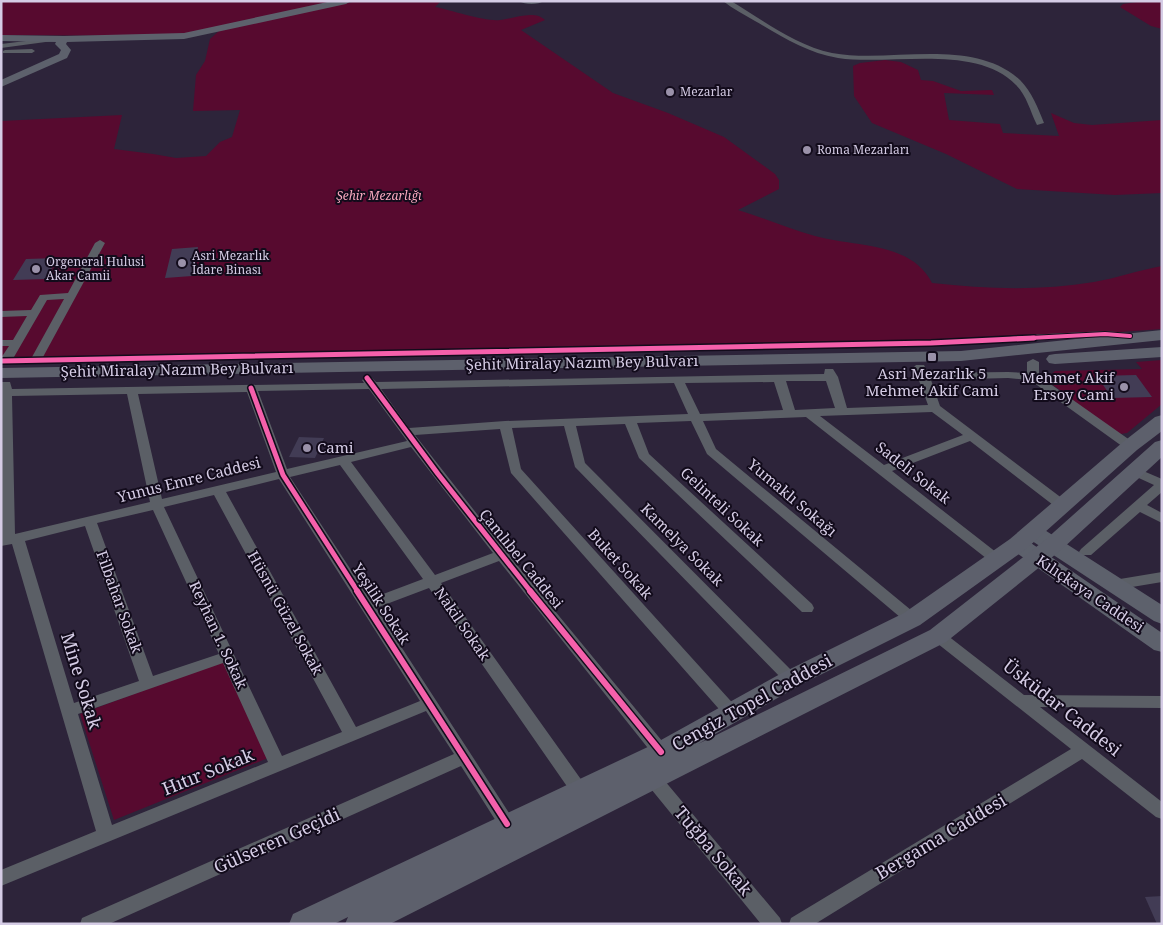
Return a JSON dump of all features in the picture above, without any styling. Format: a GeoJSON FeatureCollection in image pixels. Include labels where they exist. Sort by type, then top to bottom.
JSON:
{"type":"FeatureCollection","features":[{"type":"Feature","properties":{"kind":"main road","name":"Şehit Miralay Nazım Bey Bulvarı"},"geometry":{"type":"LineString","coordinates":[[3,378],[961,356],[1027,351],[1130,336],[1162,335]]}},
{"type":"Feature","properties":{"kind":"main road","name":"Şehit Miralay Nazım Bey Bulvarı"},"geometry":{"type":"LineString","coordinates":[[3,378],[369,382],[1033,370],[1162,352]]}},
{"type":"Feature","properties":{"kind":"main road","name":"Cengiz Topel Caddesi"},"geometry":{"type":"LineString","coordinates":[[304,924],[507,824],[661,752],[791,680],[912,619],[996,559],[1035,545],[1062,505],[1130,446],[1162,422]]}},
{"type":"Feature","properties":{"kind":"main road","name":"Cengiz Topel Caddesi"},"geometry":{"type":"LineString","coordinates":[[360,924],[938,636],[1035,545],[1134,471],[1162,446]]}},
{"type":"Feature","properties":{"kind":"street"},"geometry":{"type":"LineString","coordinates":[[1,45],[64,39],[184,36],[346,1]]}},
{"type":"Feature","properties":{"kind":"street"},"geometry":{"type":"LineString","coordinates":[[524,1],[539,1]]}},
{"type":"Feature","properties":{"kind":"street"},"geometry":{"type":"LineString","coordinates":[[726,1],[802,46],[815,51],[848,57],[950,57],[970,60],[994,67],[1022,87],[1032,101],[1040,124]]}},
{"type":"Feature","properties":{"kind":"street"},"geometry":{"type":"LineString","coordinates":[[1,84],[63,56],[66,50],[60,44],[64,39]]}},
{"type":"Feature","properties":{"kind":"street"},"geometry":{"type":"LineString","coordinates":[[1,45],[32,51]]}},
{"type":"Feature","properties":{"kind":"street"},"geometry":{"type":"LineString","coordinates":[[36,360],[100,242]]}},
{"type":"Feature","properties":{"kind":"street"},"geometry":{"type":"LineString","coordinates":[[3,378],[17,343],[44,297],[70,296]]}},
{"type":"Feature","properties":{"kind":"street"},"geometry":{"type":"LineString","coordinates":[[1,314],[34,313]]}},
{"type":"Feature","properties":{"kind":"street"},"geometry":{"type":"LineString","coordinates":[[3,378],[36,360],[931,343],[1105,334],[1130,336]]}},
{"type":"Feature","properties":{"kind":"street"},"geometry":{"type":"LineString","coordinates":[[1,343],[17,343]]}},
{"type":"Feature","properties":{"kind":"street"},"geometry":{"type":"LineString","coordinates":[[1033,370],[1130,446]]}},
{"type":"Feature","properties":{"kind":"street"},"geometry":{"type":"LineString","coordinates":[[922,372],[935,408],[1062,505]]}},
{"type":"Feature","properties":{"kind":"street"},"geometry":{"type":"LineString","coordinates":[[3,378],[132,391],[251,388],[369,382],[779,378],[830,373],[842,412]]}},
{"type":"Feature","properties":{"kind":"street","name":"Mine Sokak"},"geometry":{"type":"LineString","coordinates":[[3,378],[9,540],[69,711],[106,835]]}},
{"type":"Feature","properties":{"kind":"street"},"geometry":{"type":"LineString","coordinates":[[779,378],[790,414]]}},
{"type":"Feature","properties":{"kind":"street","name":"Yumaklı Sokağı"},"geometry":{"type":"LineString","coordinates":[[678,380],[694,418],[711,451],[912,619]]}},
{"type":"Feature","properties":{"kind":"street","name":"Çamlıbel Caddesi"},"geometry":{"type":"LineString","coordinates":[[369,382],[410,438],[502,555],[661,752]]}},
{"type":"Feature","properties":{"kind":"street","name":"Yeşilik Sokak"},"geometry":{"type":"LineString","coordinates":[[251,388],[283,475],[507,824]]}},
{"type":"Feature","properties":{"kind":"street","name":"Reyhan 1. Sokak"},"geometry":{"type":"LineString","coordinates":[[132,391],[158,505],[278,765]]}},
{"type":"Feature","properties":{"kind":"street","name":"Yunus Emre Caddesi"},"geometry":{"type":"LineString","coordinates":[[9,540],[343,460],[410,438],[505,426],[935,408]]}},
{"type":"Feature","properties":{"kind":"street","name":"Sadeli Sokak"},"geometry":{"type":"LineString","coordinates":[[809,413],[996,559]]}},
{"type":"Feature","properties":{"kind":"street","name":"Gelinteli Sokak"},"geometry":{"type":"LineString","coordinates":[[630,420],[643,455],[807,608]]}},
{"type":"Feature","properties":{"kind":"street","name":"Kamelya Sokak"},"geometry":{"type":"LineString","coordinates":[[570,423],[579,464],[791,680]]}},
{"type":"Feature","properties":{"kind":"street","name":"Buket Sokak"},"geometry":{"type":"LineString","coordinates":[[505,426],[515,470],[732,712]]}},
{"type":"Feature","properties":{"kind":"street"},"geometry":{"type":"LineString","coordinates":[[883,470],[972,436]]}},
{"type":"Feature","properties":{"kind":"street","name":"Nakil Sokak"},"geometry":{"type":"LineString","coordinates":[[343,460],[432,581],[579,790]]}},
{"type":"Feature","properties":{"kind":"street"},"geometry":{"type":"LineString","coordinates":[[1086,552],[1162,484],[1134,471]]}},
{"type":"Feature","properties":{"kind":"street","name":"Hüsnü Güzel Sokak"},"geometry":{"type":"LineString","coordinates":[[218,490],[352,735]]}},
{"type":"Feature","properties":{"kind":"street"},"geometry":{"type":"LineString","coordinates":[[1138,505],[1162,519]]}},
{"type":"Feature","properties":{"kind":"street","name":"Filbahar Sokak"},"geometry":{"type":"LineString","coordinates":[[90,521],[148,684]]}},
{"type":"Feature","properties":{"kind":"street","name":"Kılıçkaya Caddesi"},"geometry":{"type":"LineString","coordinates":[[1035,545],[1114,585],[1162,616]]}},
{"type":"Feature","properties":{"kind":"street","name":"Kılıçkaya Caddesi"},"geometry":{"type":"LineString","coordinates":[[1035,545],[1162,644]]}},
{"type":"Feature","properties":{"kind":"street"},"geometry":{"type":"LineString","coordinates":[[367,606],[502,555]]}},
{"type":"Feature","properties":{"kind":"street"},"geometry":{"type":"LineString","coordinates":[[1146,580],[1162,569]]}},
{"type":"Feature","properties":{"kind":"street"},"geometry":{"type":"LineString","coordinates":[[1114,585],[1162,577]]}},
{"type":"Feature","properties":{"kind":"street","name":"Üsküdar Caddesi"},"geometry":{"type":"LineString","coordinates":[[938,636],[1162,812]]}},
{"type":"Feature","properties":{"kind":"street"},"geometry":{"type":"LineString","coordinates":[[69,711],[228,656]]}},
{"type":"Feature","properties":{"kind":"street"},"geometry":{"type":"LineString","coordinates":[[1022,702],[1162,702]]}},
{"type":"Feature","properties":{"kind":"street","name":"Hıtır Sokak"},"geometry":{"type":"LineString","coordinates":[[1,878],[430,703]]}},
{"type":"Feature","properties":{"kind":"street","name":"Bergama Caddesi"},"geometry":{"type":"LineString","coordinates":[[798,924],[1083,750]]}},
{"type":"Feature","properties":{"kind":"street","name":"Gülseren Geçidi"},"geometry":{"type":"LineString","coordinates":[[89,924],[464,757]]}},
{"type":"Feature","properties":{"kind":"street","name":"Tuğba Sokak"},"geometry":{"type":"LineString","coordinates":[[653,779],[773,924]]}},
{"type":"Feature","properties":{"kind":"green space"},"geometry":{"type":"Polygon","coordinates":[[[1,1],[333,1],[217,28],[170,36],[1,35],[1,1]]]}},
{"type":"Feature","properties":{"kind":"green space","name":"Şehir Mezarlığı"},"geometry":{"type":"Polygon","coordinates":[[[359,1],[441,1],[435,7],[478,18],[494,20],[523,15],[540,17],[545,20],[521,30],[613,93],[668,113],[724,137],[775,174],[779,180],[779,189],[738,210],[815,236],[880,248],[896,253],[910,259],[923,269],[932,283],[993,288],[1054,287],[1094,282],[1162,266],[1162,329],[1036,338],[1,360],[1,121],[122,115],[114,149],[176,158],[206,156],[220,142],[232,137],[240,110],[193,111],[196,75],[205,61],[210,39],[219,31],[323,7],[359,1]]]}},
{"type":"Feature","properties":{"kind":"green space"},"geometry":{"type":"Polygon","coordinates":[[[1162,1],[1162,29],[1151,26],[1120,7],[1123,4],[1162,1]]]}},
{"type":"Feature","properties":{"kind":"green space"},"geometry":{"type":"Polygon","coordinates":[[[885,60],[901,62],[918,70],[921,80],[933,81],[961,91],[992,90],[994,95],[944,93],[949,120],[1000,124],[1003,133],[1059,136],[1051,113],[1074,123],[1092,125],[1162,120],[1162,193],[1115,195],[1017,189],[946,154],[872,123],[854,96],[853,66],[860,63],[885,60]]]}},
{"type":"Feature","properties":{"kind":"green space"},"geometry":{"type":"Polygon","coordinates":[[[1162,360],[1162,404],[1127,433],[1120,434],[1115,432],[1049,382],[1047,378],[1055,371],[1142,369],[1136,362],[1162,360]]]}},
{"type":"Feature","properties":{"kind":"green space"},"geometry":{"type":"Polygon","coordinates":[[[223,661],[268,758],[114,820],[80,714],[223,661]]]}},
{"type":"Feature","properties":{"kind":"building","name":"Asri Mezarlık İdare Binası"},"geometry":{"type":"Polygon","coordinates":[[[198,247],[192,276],[165,278],[172,249],[198,247]]]}},
{"type":"Feature","properties":{"kind":"building","name":"Orgeneral Hulusi Akar Camii"},"geometry":{"type":"Polygon","coordinates":[[[58,258],[46,279],[13,280],[26,259],[58,258]]]}},
{"type":"Feature","properties":{"kind":"building","name":"Mehmet Akif Ersoy Cami"},"geometry":{"type":"Polygon","coordinates":[[[1136,375],[1152,397],[1112,398],[1097,376],[1136,375]]]}},
{"type":"Feature","properties":{"kind":"building","name":"Cami"},"geometry":{"type":"Polygon","coordinates":[[[299,437],[324,438],[315,458],[289,457],[299,437]]]}},
{"type":"Feature","properties":{"kind":"building"},"geometry":{"type":"Polygon","coordinates":[[[1162,896],[1162,924],[1157,924],[1145,897],[1162,896]]]}},
{"type":"Feature","properties":{"kind":"cycle path"},"geometry":{"type":"LineString","coordinates":[[1,361],[931,343],[1105,334],[1130,336]]}},
{"type":"Feature","properties":{"kind":"cycle path"},"geometry":{"type":"LineString","coordinates":[[367,378],[474,521],[661,752]]}},
{"type":"Feature","properties":{"kind":"cycle path"},"geometry":{"type":"LineString","coordinates":[[251,388],[283,475],[507,824]]}},
{"type":"Feature","properties":{"kind":"place","name":"Mezarlar"},"geometry":{"type":"Point","coordinates":[670,92]}},
{"type":"Feature","properties":{"kind":"place","name":"Roma Mezarları"},"geometry":{"type":"Point","coordinates":[807,150]}},
{"type":"Feature","properties":{"kind":"place","name":"Asri Mezarlık İdare Binası"},"geometry":{"type":"Point","coordinates":[182,263]}},
{"type":"Feature","properties":{"kind":"place","name":"Orgeneral Hulusi Akar Camii"},"geometry":{"type":"Point","coordinates":[36,269]}},
{"type":"Feature","properties":{"kind":"place","name":"Asri Mezarlık 5 Mehmet Akif Cami"},"geometry":{"type":"Point","coordinates":[932,357]}},
{"type":"Feature","properties":{"kind":"place","name":"Mehmet Akif Ersoy Cami"},"geometry":{"type":"Point","coordinates":[1124,387]}},
{"type":"Feature","properties":{"kind":"place","name":"Cami"},"geometry":{"type":"Point","coordinates":[307,448]}}]}
